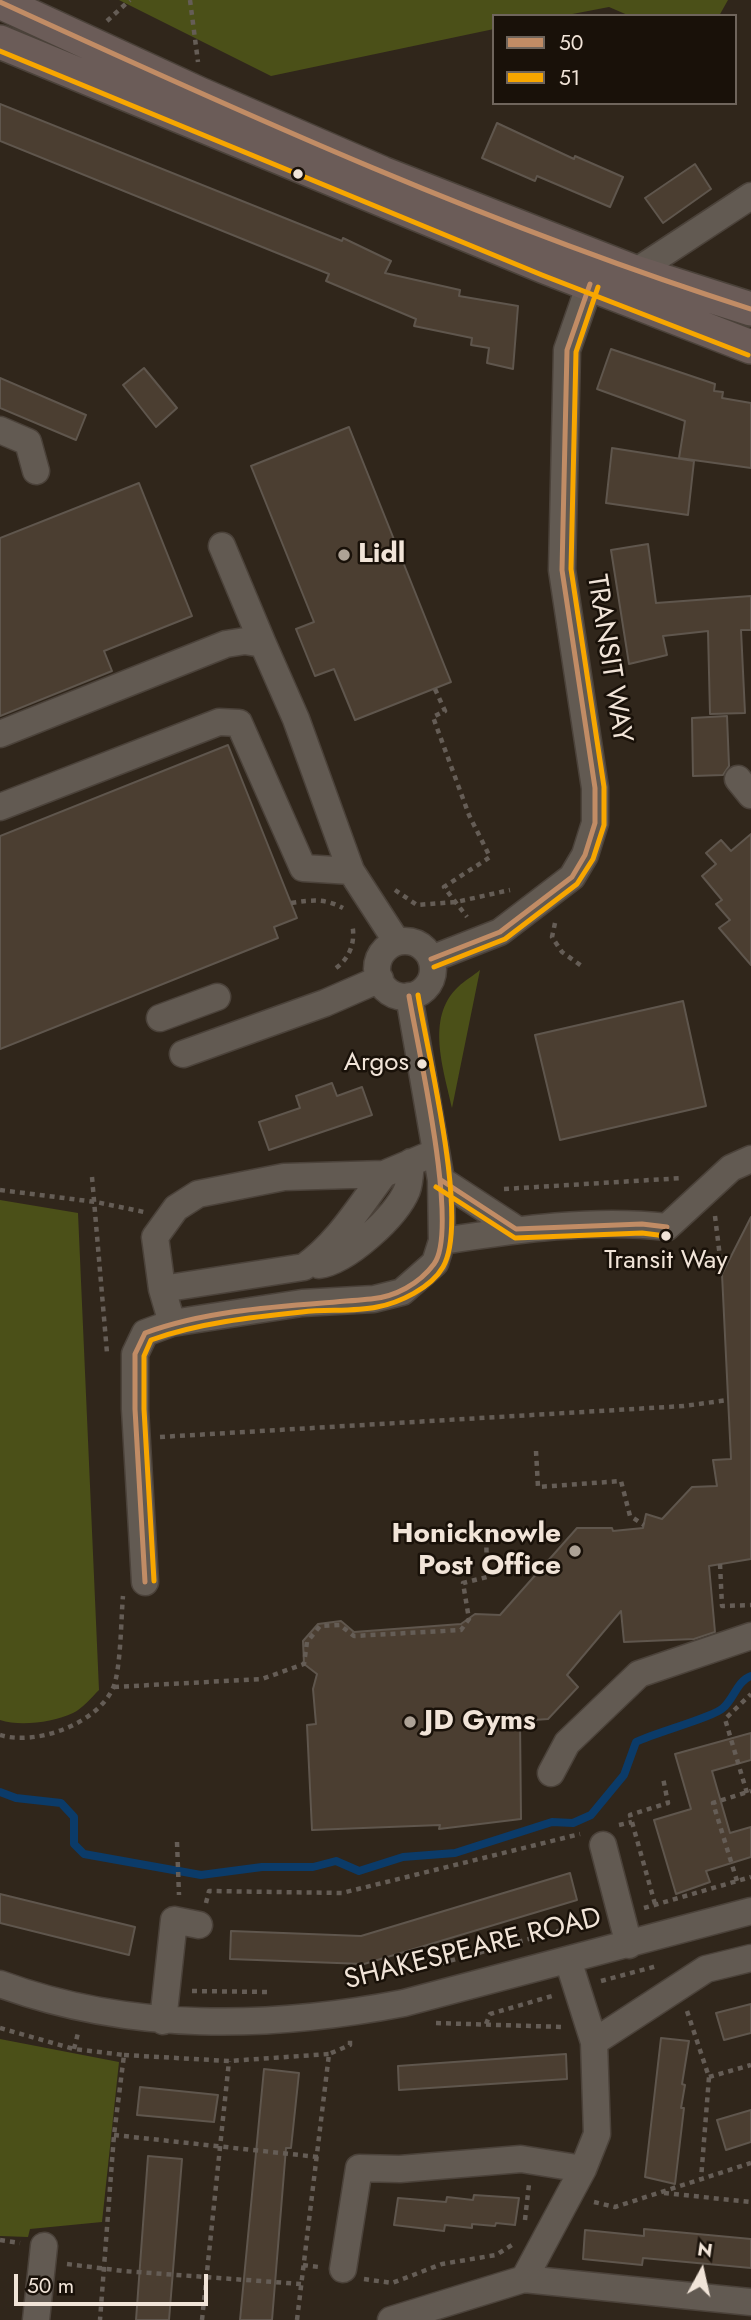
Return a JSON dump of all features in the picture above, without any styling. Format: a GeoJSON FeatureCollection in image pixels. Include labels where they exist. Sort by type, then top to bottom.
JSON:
{"type":"FeatureCollection","features":[{"type":"Feature","properties":{"kind":"main road"},"geometry":{"type":"LineString","coordinates":[[0,2],[202,96],[382,173],[635,272],[751,309]]}},
{"type":"Feature","properties":{"kind":"main road"},"geometry":{"type":"LineString","coordinates":[[0,42],[590,284],[751,347]]}},
{"type":"Feature","properties":{"kind":"street"},"geometry":{"type":"LineString","coordinates":[[590,284],[635,272],[751,196]]}},
{"type":"Feature","properties":{"kind":"street","name":"TRANSIT WAY"},"geometry":{"type":"LineString","coordinates":[[431,959],[485,941],[572,877],[585,855],[595,823],[591,756],[562,570],[567,350],[590,284]]}},
{"type":"Feature","properties":{"kind":"street"},"geometry":{"type":"LineString","coordinates":[[0,430],[28,442],[36,471]]}},
{"type":"Feature","properties":{"kind":"street"},"geometry":{"type":"LineString","coordinates":[[222,546],[355,876],[397,942]]}},
{"type":"Feature","properties":{"kind":"street"},"geometry":{"type":"LineString","coordinates":[[0,734],[226,644],[246,641],[268,655]]}},
{"type":"Feature","properties":{"kind":"street"},"geometry":{"type":"LineString","coordinates":[[0,807],[219,722],[239,723],[303,868],[355,876]]}},
{"type":"Feature","properties":{"kind":"street"},"geometry":{"type":"LineString","coordinates":[[405,941],[421,946],[431,959],[429,983],[417,994],[409,996],[391,992],[380,979],[379,961],[389,946],[397,942],[405,941]]}},
{"type":"Feature","properties":{"kind":"street"},"geometry":{"type":"LineString","coordinates":[[183,1054],[325,1003],[380,979]]}},
{"type":"Feature","properties":{"kind":"street"},"geometry":{"type":"LineString","coordinates":[[162,1289],[333,1263],[390,1216],[423,1158],[409,996]]}},
{"type":"Feature","properties":{"kind":"street"},"geometry":{"type":"LineString","coordinates":[[160,1018],[217,997]]}},
{"type":"Feature","properties":{"kind":"street"},"geometry":{"type":"LineString","coordinates":[[172,1323],[162,1289],[155,1237],[176,1208],[198,1194],[285,1177],[384,1174],[423,1158]]}},
{"type":"Feature","properties":{"kind":"street"},"geometry":{"type":"LineString","coordinates":[[423,1158],[441,1180],[516,1229]]}},
{"type":"Feature","properties":{"kind":"street"},"geometry":{"type":"LineString","coordinates":[[442,1241],[516,1229],[642,1224],[667,1227],[731,1168],[751,1159]]}},
{"type":"Feature","properties":{"kind":"street"},"geometry":{"type":"LineString","coordinates":[[304,1267],[323,1254],[384,1174]]}},
{"type":"Feature","properties":{"kind":"street"},"geometry":{"type":"LineString","coordinates":[[145,1583],[136,1438],[135,1354],[145,1333],[172,1323],[302,1303],[374,1298],[402,1293],[435,1263],[442,1241],[441,1180]]}},
{"type":"Feature","properties":{"kind":"street"},"geometry":{"type":"LineString","coordinates":[[551,1773],[567,1743],[639,1674],[751,1636]]}},
{"type":"Feature","properties":{"kind":"street"},"geometry":{"type":"LineString","coordinates":[[598,1836],[629,1945]]}},
{"type":"Feature","properties":{"kind":"street","name":"SHAKESPEARE ROAD"},"geometry":{"type":"LineString","coordinates":[[0,1984],[52,2001],[163,2021],[235,2024],[350,2014],[404,2003],[629,1945],[751,1910]]}},
{"type":"Feature","properties":{"kind":"street"},"geometry":{"type":"LineString","coordinates":[[163,2021],[174,1920],[199,1925]]}},
{"type":"Feature","properties":{"kind":"street"},"geometry":{"type":"LineString","coordinates":[[594,2042],[706,1969],[751,1958]]}},
{"type":"Feature","properties":{"kind":"street"},"geometry":{"type":"LineString","coordinates":[[524,2279],[569,2197],[597,2134],[594,2042],[568,1960]]}},
{"type":"Feature","properties":{"kind":"street"},"geometry":{"type":"LineString","coordinates":[[343,2269],[359,2168],[400,2169],[532,2161],[583,2169]]}},
{"type":"Feature","properties":{"kind":"street"},"geometry":{"type":"LineString","coordinates":[[36,2320],[37,2250]]}},
{"type":"Feature","properties":{"kind":"street"},"geometry":{"type":"LineString","coordinates":[[391,2320],[524,2279],[751,2302]]}},
{"type":"Feature","properties":{"kind":"path"},"geometry":{"type":"LineString","coordinates":[[190,0],[202,96]]}},
{"type":"Feature","properties":{"kind":"path"},"geometry":{"type":"LineString","coordinates":[[435,688],[445,711],[433,716],[469,815],[490,857],[444,887],[485,941]]}},
{"type":"Feature","properties":{"kind":"path"},"geometry":{"type":"LineString","coordinates":[[355,876],[378,878],[417,905],[456,902],[520,888]]}},
{"type":"Feature","properties":{"kind":"path"},"geometry":{"type":"LineString","coordinates":[[292,904],[328,900],[350,916],[354,929],[348,956],[338,967],[315,977],[325,1003]]}},
{"type":"Feature","properties":{"kind":"path"},"geometry":{"type":"LineString","coordinates":[[552,927],[552,937],[562,952],[583,967]]}},
{"type":"Feature","properties":{"kind":"path"},"geometry":{"type":"LineString","coordinates":[[498,1188],[510,1190],[681,1176],[713,1206],[722,1274]]}},
{"type":"Feature","properties":{"kind":"path"},"geometry":{"type":"LineString","coordinates":[[92,1177],[96,1202]]}},
{"type":"Feature","properties":{"kind":"path"},"geometry":{"type":"LineString","coordinates":[[0,1190],[96,1202],[169,1217]]}},
{"type":"Feature","properties":{"kind":"path"},"geometry":{"type":"LineString","coordinates":[[136,1438],[684,1406],[728,1400]]}},
{"type":"Feature","properties":{"kind":"path"},"geometry":{"type":"LineString","coordinates":[[536,1451],[538,1487],[621,1481],[630,1516],[644,1525]]}},
{"type":"Feature","properties":{"kind":"path"},"geometry":{"type":"LineString","coordinates":[[0,1735],[28,1737],[62,1730],[87,1716],[114,1687],[212,1683],[274,1676],[304,1664],[307,1642],[320,1626],[340,1625],[354,1636],[461,1630],[468,1619],[463,1583],[487,1577],[486,1525]]}},
{"type":"Feature","properties":{"kind":"path"},"geometry":{"type":"LineString","coordinates":[[720,1564],[722,1606],[751,1605]]}},
{"type":"Feature","properties":{"kind":"path"},"geometry":{"type":"LineString","coordinates":[[737,1881],[713,1803],[749,1792],[725,1719],[751,1694]]}},
{"type":"Feature","properties":{"kind":"path"},"geometry":{"type":"LineString","coordinates":[[655,1904],[630,1815],[668,1804],[663,1777]]}},
{"type":"Feature","properties":{"kind":"path"},"geometry":{"type":"LineString","coordinates":[[209,1891],[342,1893],[598,1836],[632,1822]]}},
{"type":"Feature","properties":{"kind":"path"},"geometry":{"type":"LineString","coordinates":[[177,1842],[178,1890]]}},
{"type":"Feature","properties":{"kind":"path"},"geometry":{"type":"LineString","coordinates":[[426,1968],[751,1877]]}},
{"type":"Feature","properties":{"kind":"path"},"geometry":{"type":"LineString","coordinates":[[678,1987],[709,2077],[701,2179]]}},
{"type":"Feature","properties":{"kind":"path"},"geometry":{"type":"LineString","coordinates":[[486,2024],[490,2014],[577,1988]]}},
{"type":"Feature","properties":{"kind":"path"},"geometry":{"type":"LineString","coordinates":[[167,1991],[277,1992]]}},
{"type":"Feature","properties":{"kind":"path"},"geometry":{"type":"LineString","coordinates":[[424,2022],[568,2028]]}},
{"type":"Feature","properties":{"kind":"path"},"geometry":{"type":"LineString","coordinates":[[0,2028],[74,2049],[124,2055],[229,2061],[329,2054],[350,2045]]}},
{"type":"Feature","properties":{"kind":"path"},"geometry":{"type":"LineString","coordinates":[[297,2320],[329,2054]]}},
{"type":"Feature","properties":{"kind":"path"},"geometry":{"type":"LineString","coordinates":[[100,2320],[114,2134],[124,2055]]}},
{"type":"Feature","properties":{"kind":"path"},"geometry":{"type":"LineString","coordinates":[[202,2320],[229,2061]]}},
{"type":"Feature","properties":{"kind":"path"},"geometry":{"type":"LineString","coordinates":[[709,2077],[751,2065]]}},
{"type":"Feature","properties":{"kind":"path"},"geometry":{"type":"LineString","coordinates":[[114,2134],[318,2157]]}},
{"type":"Feature","properties":{"kind":"path"},"geometry":{"type":"LineString","coordinates":[[525,2223],[532,2161]]}},
{"type":"Feature","properties":{"kind":"path"},"geometry":{"type":"LineString","coordinates":[[569,2197],[615,2207],[751,2163]]}},
{"type":"Feature","properties":{"kind":"path"},"geometry":{"type":"LineString","coordinates":[[659,2193],[751,2202]]}},
{"type":"Feature","properties":{"kind":"path"},"geometry":{"type":"LineString","coordinates":[[0,2240],[103,2269],[301,2284]]}},
{"type":"Feature","properties":{"kind":"path"},"geometry":{"type":"LineString","coordinates":[[343,2269],[357,2278],[393,2283],[442,2264],[496,2255],[516,2241]]}},
{"type":"Feature","properties":{"kind":"green space"},"geometry":{"type":"Polygon","coordinates":[[[119,0],[728,0],[720,14],[625,14],[609,7],[572,14],[492,14],[492,29],[271,76],[119,0]]]}},
{"type":"Feature","properties":{"kind":"green space"},"geometry":{"type":"Polygon","coordinates":[[[480,970],[452,1108],[440,1045],[442,1014],[458,987],[480,970]]]}},
{"type":"Feature","properties":{"kind":"green space"},"geometry":{"type":"Polygon","coordinates":[[[0,1200],[78,1213],[99,1690],[73,1713],[47,1721],[27,1723],[0,1720],[0,1200]]]}},
{"type":"Feature","properties":{"kind":"green space"},"geometry":{"type":"Polygon","coordinates":[[[0,2039],[119,2062],[102,2222],[30,2229],[28,2237],[0,2236],[0,2039]]]}},
{"type":"Feature","properties":{"kind":"building"},"geometry":{"type":"Polygon","coordinates":[[[0,104],[342,241],[343,238],[391,261],[385,273],[460,290],[459,296],[518,306],[513,369],[487,363],[489,348],[471,345],[472,338],[414,326],[416,319],[326,281],[329,274],[0,141],[0,104]]]}},
{"type":"Feature","properties":{"kind":"building"},"geometry":{"type":"Polygon","coordinates":[[[497,123],[574,159],[575,156],[623,177],[610,207],[537,176],[535,181],[482,158],[497,123]]]}},
{"type":"Feature","properties":{"kind":"building"},"geometry":{"type":"Polygon","coordinates":[[[695,164],[711,189],[663,223],[645,198],[695,164]]]}},
{"type":"Feature","properties":{"kind":"building"},"geometry":{"type":"Polygon","coordinates":[[[611,349],[715,384],[714,391],[723,392],[722,398],[751,403],[751,468],[679,458],[685,421],[597,389],[611,349]]]}},
{"type":"Feature","properties":{"kind":"building"},"geometry":{"type":"Polygon","coordinates":[[[144,368],[177,408],[156,427],[123,385],[144,368]]]}},
{"type":"Feature","properties":{"kind":"building"},"geometry":{"type":"Polygon","coordinates":[[[0,378],[86,415],[76,440],[0,408],[0,378]]]}},
{"type":"Feature","properties":{"kind":"building","name":"Lidl"},"geometry":{"type":"Polygon","coordinates":[[[349,427],[451,682],[355,720],[334,669],[315,676],[296,629],[314,622],[251,466],[349,427]]]}},
{"type":"Feature","properties":{"kind":"building"},"geometry":{"type":"Polygon","coordinates":[[[612,448],[694,461],[688,515],[606,503],[612,448]]]}},
{"type":"Feature","properties":{"kind":"building"},"geometry":{"type":"Polygon","coordinates":[[[139,483],[192,616],[104,651],[112,671],[0,716],[0,538],[139,483]]]}},
{"type":"Feature","properties":{"kind":"building"},"geometry":{"type":"Polygon","coordinates":[[[648,544],[656,603],[751,596],[751,630],[741,630],[745,713],[710,714],[708,631],[663,636],[667,655],[629,664],[611,550],[648,544]]]}},
{"type":"Feature","properties":{"kind":"building"},"geometry":{"type":"Polygon","coordinates":[[[727,716],[729,766],[723,775],[693,776],[692,718],[727,716]]]}},
{"type":"Feature","properties":{"kind":"building"},"geometry":{"type":"Polygon","coordinates":[[[228,745],[297,918],[274,927],[278,938],[0,1049],[0,836],[228,745]]]}},
{"type":"Feature","properties":{"kind":"building"},"geometry":{"type":"Polygon","coordinates":[[[751,834],[751,965],[719,928],[730,920],[716,904],[722,900],[702,876],[716,864],[706,853],[721,840],[731,851],[751,834]]]}},
{"type":"Feature","properties":{"kind":"building"},"geometry":{"type":"Polygon","coordinates":[[[683,1001],[706,1106],[560,1140],[535,1035],[683,1001]]]}},
{"type":"Feature","properties":{"kind":"building"},"geometry":{"type":"Polygon","coordinates":[[[332,1083],[337,1096],[362,1087],[372,1115],[269,1150],[259,1122],[300,1108],[296,1096],[332,1083]]]}},
{"type":"Feature","properties":{"kind":"building"},"geometry":{"type":"Polygon","coordinates":[[[751,1217],[751,1559],[709,1566],[715,1632],[694,1639],[624,1642],[621,1611],[567,1675],[578,1687],[548,1719],[520,1721],[521,1819],[439,1829],[440,1825],[312,1830],[307,1725],[316,1724],[313,1689],[317,1674],[304,1664],[303,1641],[318,1624],[341,1621],[354,1632],[461,1624],[475,1614],[500,1615],[577,1528],[612,1528],[613,1531],[643,1528],[646,1514],[662,1519],[692,1487],[717,1486],[713,1460],[731,1459],[722,1274],[751,1217]]]}},
{"type":"Feature","properties":{"kind":"building"},"geometry":{"type":"Polygon","coordinates":[[[751,1733],[751,1760],[712,1771],[730,1833],[751,1827],[751,1857],[706,1871],[710,1882],[676,1894],[654,1820],[691,1809],[675,1754],[751,1733]]]}},
{"type":"Feature","properties":{"kind":"building"},"geometry":{"type":"Polygon","coordinates":[[[570,1873],[577,1900],[364,1964],[230,1959],[231,1931],[361,1936],[570,1873]]]}},
{"type":"Feature","properties":{"kind":"building"},"geometry":{"type":"Polygon","coordinates":[[[0,1894],[135,1927],[129,1955],[0,1923],[0,1894]]]}},
{"type":"Feature","properties":{"kind":"building"},"geometry":{"type":"Polygon","coordinates":[[[751,2004],[751,2033],[724,2040],[716,2013],[751,2004]]]}},
{"type":"Feature","properties":{"kind":"building"},"geometry":{"type":"Polygon","coordinates":[[[661,2038],[689,2041],[682,2084],[685,2085],[681,2108],[684,2108],[675,2184],[645,2177],[661,2038]]]}},
{"type":"Feature","properties":{"kind":"building"},"geometry":{"type":"Polygon","coordinates":[[[566,2054],[567,2079],[399,2090],[398,2066],[566,2054]]]}},
{"type":"Feature","properties":{"kind":"building"},"geometry":{"type":"Polygon","coordinates":[[[264,2069],[299,2073],[291,2148],[286,2148],[272,2320],[240,2320],[264,2069]]]}},
{"type":"Feature","properties":{"kind":"building"},"geometry":{"type":"Polygon","coordinates":[[[140,2087],[218,2095],[214,2122],[137,2115],[140,2087]]]}},
{"type":"Feature","properties":{"kind":"building"},"geometry":{"type":"Polygon","coordinates":[[[751,2110],[751,2142],[726,2150],[717,2120],[751,2110]]]}},
{"type":"Feature","properties":{"kind":"building"},"geometry":{"type":"Polygon","coordinates":[[[148,2156],[182,2159],[169,2320],[136,2320],[148,2156]]]}},
{"type":"Feature","properties":{"kind":"building"},"geometry":{"type":"Polygon","coordinates":[[[474,2195],[519,2198],[515,2225],[472,2224],[472,2228],[445,2225],[444,2231],[394,2225],[398,2198],[446,2202],[447,2197],[473,2200],[474,2195]]]}},
{"type":"Feature","properties":{"kind":"building"},"geometry":{"type":"Polygon","coordinates":[[[644,2229],[751,2239],[751,2268],[643,2258],[642,2265],[583,2259],[585,2230],[644,2236],[644,2229]]]}},
{"type":"Feature","properties":{"kind":"waterway"},"geometry":{"type":"LineString","coordinates":[[0,1792],[16,1798],[61,1803],[74,1817],[74,1844],[84,1854],[201,1875],[262,1867],[313,1867],[336,1861],[359,1871],[403,1857],[455,1853],[552,1822],[573,1823],[591,1815],[624,1775],[636,1742],[717,1712],[727,1704],[742,1682],[751,1676]]}},
{"type":"Feature","properties":{"kind":"transit line","name":"50"},"geometry":{"type":"LineString","coordinates":[[0,2],[278,127],[465,206],[655,277],[751,309]]}},
{"type":"Feature","properties":{"kind":"transit line","name":"51"},"geometry":{"type":"LineString","coordinates":[[0,51],[542,275],[748,355]]}},
{"type":"Feature","properties":{"kind":"transit line","name":"50"},"geometry":{"type":"LineString","coordinates":[[431,959],[500,932],[572,877],[585,855],[595,823],[595,788],[562,570],[567,350],[590,284]]}},
{"type":"Feature","properties":{"kind":"transit line","name":"51"},"geometry":{"type":"LineString","coordinates":[[434,967],[505,939],[577,884],[593,859],[604,825],[604,787],[571,569],[576,352],[598,287]]}},
{"type":"Feature","properties":{"kind":"transit line","name":"51"},"geometry":{"type":"LineString","coordinates":[[154,1581],[144,1409],[144,1356],[151,1340],[188,1329],[245,1319],[311,1311],[368,1309],[386,1305],[423,1288],[443,1267],[450,1244],[452,1213],[449,1175],[418,995]]}},
{"type":"Feature","properties":{"kind":"transit line","name":"50"},"geometry":{"type":"LineString","coordinates":[[145,1582],[135,1409],[135,1354],[145,1333],[172,1324],[228,1313],[380,1298],[414,1283],[434,1264],[441,1244],[440,1176],[409,996]]}},
{"type":"Feature","properties":{"kind":"transit line","name":"50"},"geometry":{"type":"LineString","coordinates":[[441,1180],[516,1229],[642,1224],[667,1227]]}},
{"type":"Feature","properties":{"kind":"transit line","name":"51"},"geometry":{"type":"LineString","coordinates":[[436,1187],[515,1238],[642,1233],[666,1236]]}},
{"type":"Feature","properties":{"kind":"place","name":"Lidl"},"geometry":{"type":"Point","coordinates":[344,555]}},
{"type":"Feature","properties":{"kind":"place","name":"Argos"},"geometry":{"type":"Point","coordinates":[422,1064]}},
{"type":"Feature","properties":{"kind":"place","name":"Transit Way"},"geometry":{"type":"Point","coordinates":[666,1236]}},
{"type":"Feature","properties":{"kind":"place","name":"Honicknowle Post Office"},"geometry":{"type":"Point","coordinates":[575,1551]}},
{"type":"Feature","properties":{"kind":"place","name":"JD Gyms"},"geometry":{"type":"Point","coordinates":[410,1722]}}]}
